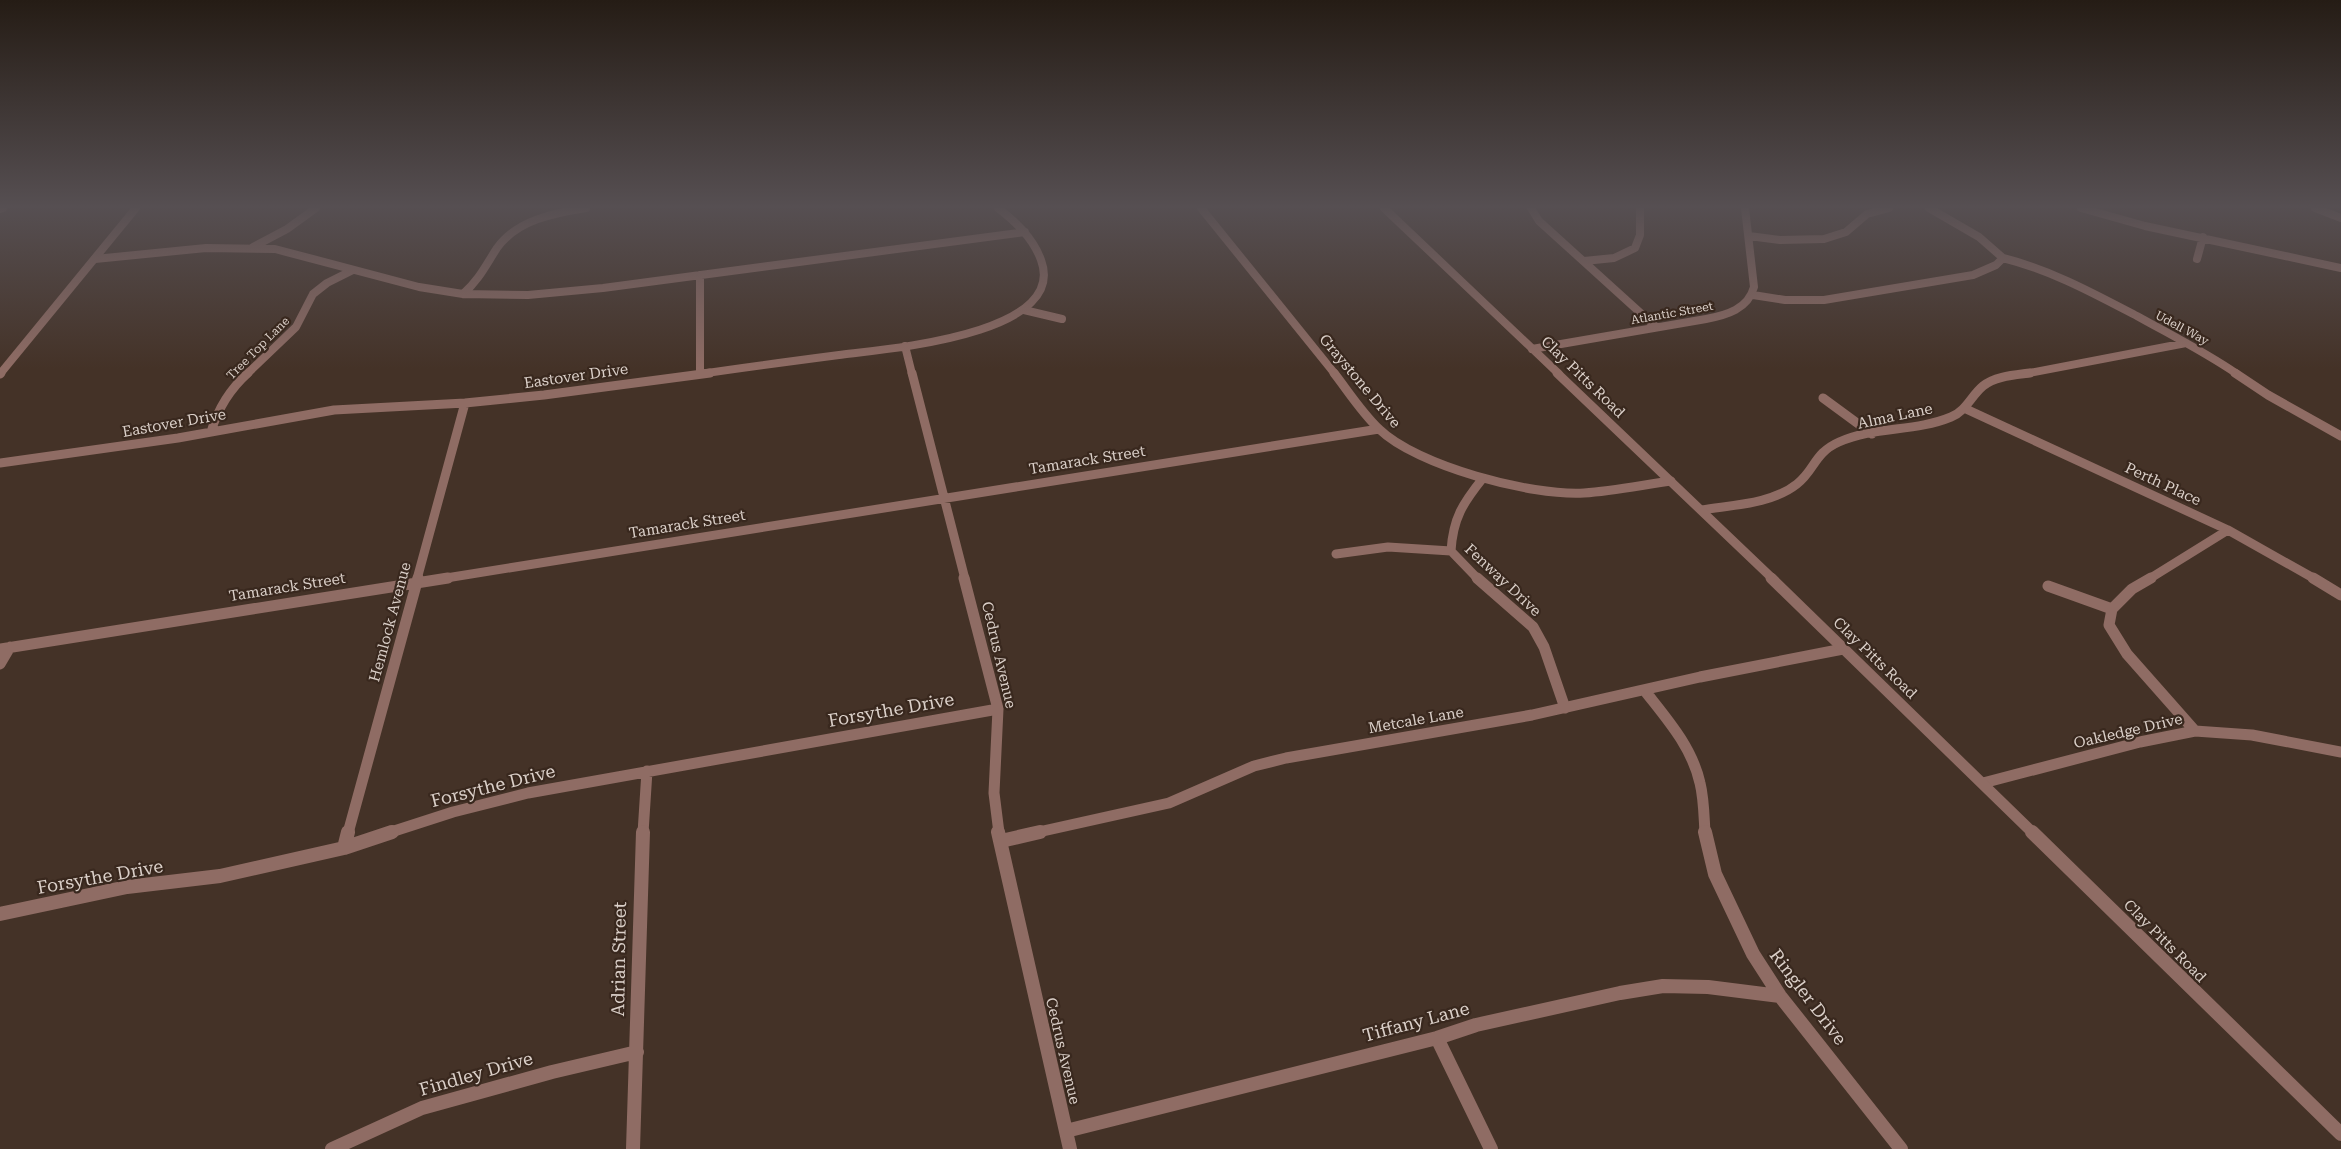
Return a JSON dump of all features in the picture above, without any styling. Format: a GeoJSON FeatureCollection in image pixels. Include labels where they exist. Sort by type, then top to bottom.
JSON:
{"type":"FeatureCollection","features":[{"type":"Feature","properties":{"kind":"street"},"geometry":{"type":"LineString","coordinates":[[0,374],[93,262]]}},
{"type":"Feature","properties":{"kind":"street"},"geometry":{"type":"LineString","coordinates":[[322,262],[419,287],[464,294],[506,296],[561,293],[801,262]]}},
{"type":"Feature","properties":{"kind":"street"},"geometry":{"type":"LineString","coordinates":[[464,294],[487,270],[491,262]]}},
{"type":"Feature","properties":{"kind":"street","name":"Eastover Drive"},"geometry":{"type":"LineString","coordinates":[[0,463],[144,444],[299,414],[334,410],[465,403],[544,395],[905,346],[962,336],[988,328],[1024,310],[1040,291],[1044,283],[1046,272],[1044,262]]}},
{"type":"Feature","properties":{"kind":"street","name":"Graystone Drive"},"geometry":{"type":"LineString","coordinates":[[1244,262],[1379,429],[1398,444],[1424,458],[1483,478],[1522,488],[1583,493],[1671,481]]}},
{"type":"Feature","properties":{"kind":"street","name":"Clay Pitts Road"},"geometry":{"type":"LineString","coordinates":[[1440,262],[1702,510],[2341,1134]]}},
{"type":"Feature","properties":{"kind":"street"},"geometry":{"type":"LineString","coordinates":[[1584,262],[1656,327]]}},
{"type":"Feature","properties":{"kind":"street"},"geometry":{"type":"LineString","coordinates":[[1752,262],[1753,295],[1785,300],[1824,300],[1973,275],[1991,268],[1999,262]]}},
{"type":"Feature","properties":{"kind":"street","name":"Udell Way"},"geometry":{"type":"LineString","coordinates":[[2014,262],[2056,275],[2209,355],[2268,395],[2341,436]]}},
{"type":"Feature","properties":{"kind":"street"},"geometry":{"type":"LineString","coordinates":[[2315,262],[2341,268]]}},
{"type":"Feature","properties":{"kind":"street","name":"Tree Top Lane"},"geometry":{"type":"LineString","coordinates":[[211,432],[214,416],[226,397],[241,378],[295,328],[303,317],[313,294],[327,283],[353,270]]}},
{"type":"Feature","properties":{"kind":"street"},"geometry":{"type":"LineString","coordinates":[[700,275],[700,373]]}},
{"type":"Feature","properties":{"kind":"street","name":"Atlantic Street"},"geometry":{"type":"LineString","coordinates":[[1532,349],[1724,315],[1746,304],[1753,295]]}},
{"type":"Feature","properties":{"kind":"street"},"geometry":{"type":"LineString","coordinates":[[1024,310],[1062,319]]}},
{"type":"Feature","properties":{"kind":"street","name":"Alma Lane"},"geometry":{"type":"LineString","coordinates":[[1702,510],[1774,496],[1795,486],[1807,474],[1815,460],[1825,449],[1847,440],[1872,434],[1934,424],[1966,409],[1973,397],[1983,386],[1996,379],[2186,343]]}},
{"type":"Feature","properties":{"kind":"street","name":"Cedrus Avenue"},"geometry":{"type":"LineString","coordinates":[[905,346],[998,709],[998,753],[992,777],[992,800],[1070,1149]]}},
{"type":"Feature","properties":{"kind":"street"},"geometry":{"type":"LineString","coordinates":[[1823,398],[1872,434]]}},
{"type":"Feature","properties":{"kind":"street","name":"Hemlock Avenue"},"geometry":{"type":"LineString","coordinates":[[344,848],[465,403]]}},
{"type":"Feature","properties":{"kind":"street","name":"Perth Place"},"geometry":{"type":"LineString","coordinates":[[1966,409],[2228,530],[2281,558],[2341,596]]}},
{"type":"Feature","properties":{"kind":"street","name":"Tamarack Street"},"geometry":{"type":"LineString","coordinates":[[5,648],[1379,429]]}},
{"type":"Feature","properties":{"kind":"street","name":"Fenway Drive"},"geometry":{"type":"LineString","coordinates":[[1483,478],[1457,514],[1452,530],[1451,551],[1468,570],[1533,627],[1544,646],[1565,708]]}},
{"type":"Feature","properties":{"kind":"street"},"geometry":{"type":"LineString","coordinates":[[2195,731],[2127,654],[2109,625],[2112,609],[2132,588],[2228,530]]}},
{"type":"Feature","properties":{"kind":"street"},"geometry":{"type":"LineString","coordinates":[[1336,554],[1388,547],[1451,551]]}},
{"type":"Feature","properties":{"kind":"street"},"geometry":{"type":"LineString","coordinates":[[2048,586],[2112,609]]}},
{"type":"Feature","properties":{"kind":"street"},"geometry":{"type":"LineString","coordinates":[[0,664],[5,648]]}},
{"type":"Feature","properties":{"kind":"street","name":"Metcale Lane"},"geometry":{"type":"LineString","coordinates":[[1001,841],[1169,803],[1254,766],[1286,758],[1565,708],[1700,677],[1843,649]]}},
{"type":"Feature","properties":{"kind":"street","name":"Ringler Drive"},"geometry":{"type":"LineString","coordinates":[[1645,691],[1679,734],[1691,758],[1700,783],[1706,841],[1715,874],[1753,954],[1780,996],[1901,1149]]}},
{"type":"Feature","properties":{"kind":"street","name":"Forsythe Drive"},"geometry":{"type":"LineString","coordinates":[[0,914],[127,887],[220,876],[344,848],[487,802],[647,770],[998,709]]}},
{"type":"Feature","properties":{"kind":"street","name":"Oakledge Drive"},"geometry":{"type":"LineString","coordinates":[[1983,783],[2140,742],[2195,731],[2252,735],[2341,752]]}},
{"type":"Feature","properties":{"kind":"street","name":"Adrian Street"},"geometry":{"type":"LineString","coordinates":[[633,1149],[640,895],[647,770]]}},
{"type":"Feature","properties":{"kind":"street","name":"Tiffany Lane"},"geometry":{"type":"LineString","coordinates":[[1066,1131],[1437,1038],[1476,1025],[1620,993],[1663,986],[1708,987],[1780,996]]}},
{"type":"Feature","properties":{"kind":"street"},"geometry":{"type":"LineString","coordinates":[[1437,1038],[1491,1149]]}},
{"type":"Feature","properties":{"kind":"street","name":"Findley Drive"},"geometry":{"type":"LineString","coordinates":[[332,1149],[422,1108],[552,1072],[637,1052]]}}]}
